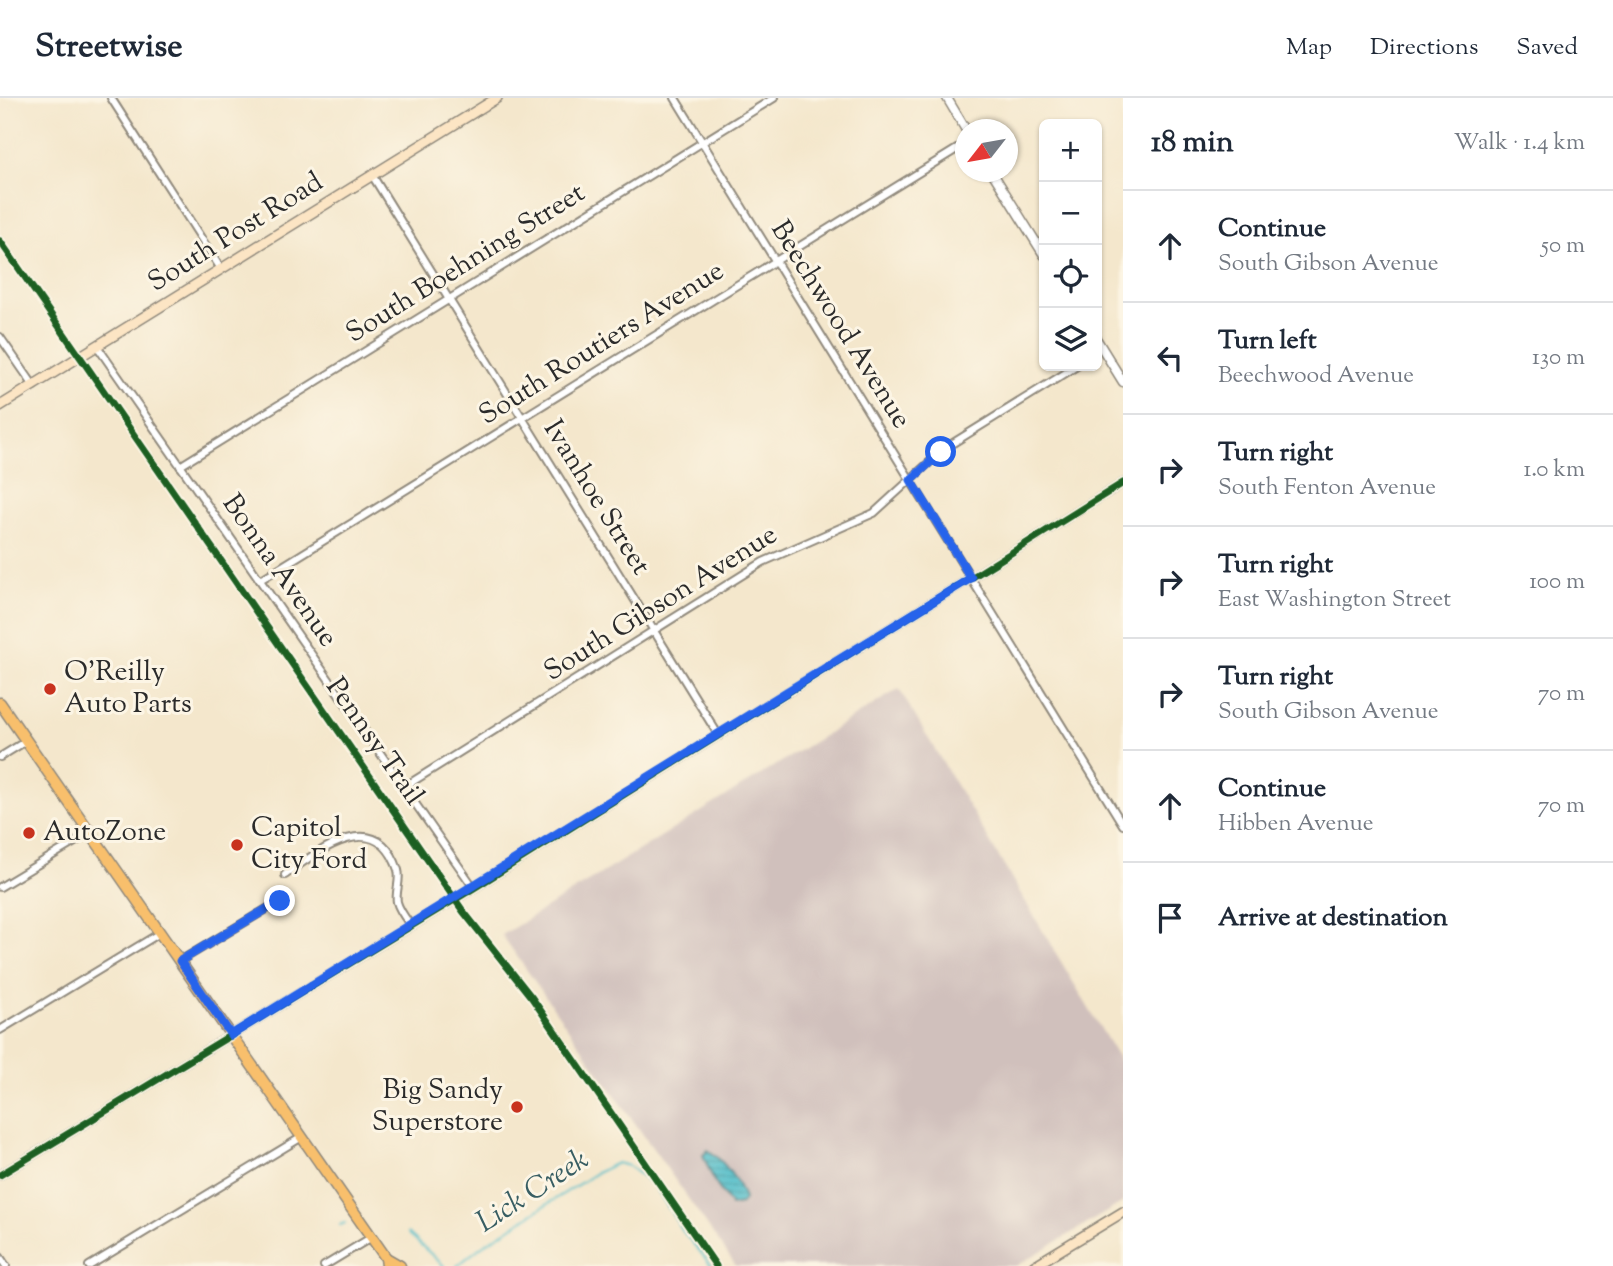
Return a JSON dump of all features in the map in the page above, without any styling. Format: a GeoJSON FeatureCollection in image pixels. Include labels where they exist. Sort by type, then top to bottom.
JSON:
{"type":"FeatureCollection","features":[{"type":"Feature","properties":{"kind":"main road","name":"South Post Road"},"geometry":{"type":"LineString","coordinates":[[0,406],[497,98]]}},
{"type":"Feature","properties":{"kind":"main road"},"geometry":{"type":"LineString","coordinates":[[0,703],[372,1237],[386,1262],[400,1266]]}},
{"type":"Feature","properties":{"kind":"main road"},"geometry":{"type":"LineString","coordinates":[[1034,1266],[1123,1212]]}},
{"type":"Feature","properties":{"kind":"street"},"geometry":{"type":"LineString","coordinates":[[111,98],[220,270]]}},
{"type":"Feature","properties":{"kind":"street","name":"Beechwood Avenue"},"geometry":{"type":"LineString","coordinates":[[675,98],[1123,825]]}},
{"type":"Feature","properties":{"kind":"street","name":"South Boehning Street"},"geometry":{"type":"LineString","coordinates":[[180,466],[774,98]]}},
{"type":"Feature","properties":{"kind":"street"},"geometry":{"type":"LineString","coordinates":[[947,98],[960,119]]}},
{"type":"Feature","properties":{"kind":"street","name":"South Routiers Avenue"},"geometry":{"type":"LineString","coordinates":[[260,580],[955,150]]}},
{"type":"Feature","properties":{"kind":"street","name":"Ivanhoe Street"},"geometry":{"type":"LineString","coordinates":[[372,175],[719,736]]}},
{"type":"Feature","properties":{"kind":"street"},"geometry":{"type":"LineString","coordinates":[[998,182],[1039,247]]}},
{"type":"Feature","properties":{"kind":"street"},"geometry":{"type":"LineString","coordinates":[[0,337],[34,386]]}},
{"type":"Feature","properties":{"kind":"street","name":"Bonna Avenue"},"geometry":{"type":"LineString","coordinates":[[97,346],[474,888]]}},
{"type":"Feature","properties":{"kind":"street"},"geometry":{"type":"LineString","coordinates":[[1102,355],[1123,382]]}},
{"type":"Feature","properties":{"kind":"street","name":"South Gibson Avenue"},"geometry":{"type":"LineString","coordinates":[[404,787],[773,556],[871,515],[946,448],[1069,371]]}},
{"type":"Feature","properties":{"kind":"street"},"geometry":{"type":"LineString","coordinates":[[0,1175],[474,888],[1123,483]]}},
{"type":"Feature","properties":{"kind":"street"},"geometry":{"type":"LineString","coordinates":[[0,757],[26,741]]}},
{"type":"Feature","properties":{"kind":"street"},"geometry":{"type":"LineString","coordinates":[[0,887],[90,833]]}},
{"type":"Feature","properties":{"kind":"street"},"geometry":{"type":"LineString","coordinates":[[285,875],[335,844],[356,836],[370,836],[386,849],[398,868],[397,902],[411,926]]}},
{"type":"Feature","properties":{"kind":"street"},"geometry":{"type":"LineString","coordinates":[[180,961],[280,901]]}},
{"type":"Feature","properties":{"kind":"street"},"geometry":{"type":"LineString","coordinates":[[0,1030],[160,933]]}},
{"type":"Feature","properties":{"kind":"street"},"geometry":{"type":"LineString","coordinates":[[89,1266],[302,1137]]}},
{"type":"Feature","properties":{"kind":"street"},"geometry":{"type":"LineString","coordinates":[[324,1266],[372,1237]]}},
{"type":"Feature","properties":{"kind":"street"},"geometry":{"type":"LineString","coordinates":[[0,1257],[6,1266]]}},
{"type":"Feature","properties":{"kind":"shaded area"},"geometry":{"type":"Polygon","coordinates":[[[899,689],[1123,1066],[1123,1202],[1016,1266],[736,1266],[502,935],[899,689]]]}},
{"type":"Feature","properties":{"kind":"water"},"geometry":{"type":"Polygon","coordinates":[[[708,1150],[734,1178],[744,1199],[741,1204],[731,1206],[714,1181],[703,1155],[708,1150]]]}},
{"type":"Feature","properties":{"kind":"waterway","name":"Lick Creek"},"geometry":{"type":"LineString","coordinates":[[457,1266],[482,1246],[596,1173],[617,1163],[628,1166],[655,1186],[682,1230],[712,1266]]}},
{"type":"Feature","properties":{"kind":"waterway","name":"Lick Creek"},"geometry":{"type":"LineString","coordinates":[[340,1225],[345,1223]]}},
{"type":"Feature","properties":{"kind":"waterway","name":"Lick Creek"},"geometry":{"type":"LineString","coordinates":[[408,1233],[444,1266]]}},
{"type":"Feature","properties":{"kind":"cycle path","name":"Pennsy Trail"},"geometry":{"type":"LineString","coordinates":[[0,241],[463,911],[532,998],[716,1266]]}},
{"type":"Feature","properties":{"kind":"cycle path"},"geometry":{"type":"LineString","coordinates":[[0,1175],[474,888],[1123,483]]}},
{"type":"Feature","properties":{"kind":"place","name":"O'Reilly Auto Parts"},"geometry":{"type":"Point","coordinates":[50,689]}},
{"type":"Feature","properties":{"kind":"place","name":"AutoZone"},"geometry":{"type":"Point","coordinates":[29,833]}},
{"type":"Feature","properties":{"kind":"place","name":"Capitol City Ford"},"geometry":{"type":"Point","coordinates":[237,845]}},
{"type":"Feature","properties":{"kind":"place","name":"Big Sandy Superstore"},"geometry":{"type":"Point","coordinates":[517,1107]}},
{"type":"Feature","properties":{"kind":"route"},"geometry":{"type":"LineString","coordinates":[[280,901],[180,961],[231,1035],[474,888],[971,578],[911,480],[941,452]]}}]}
